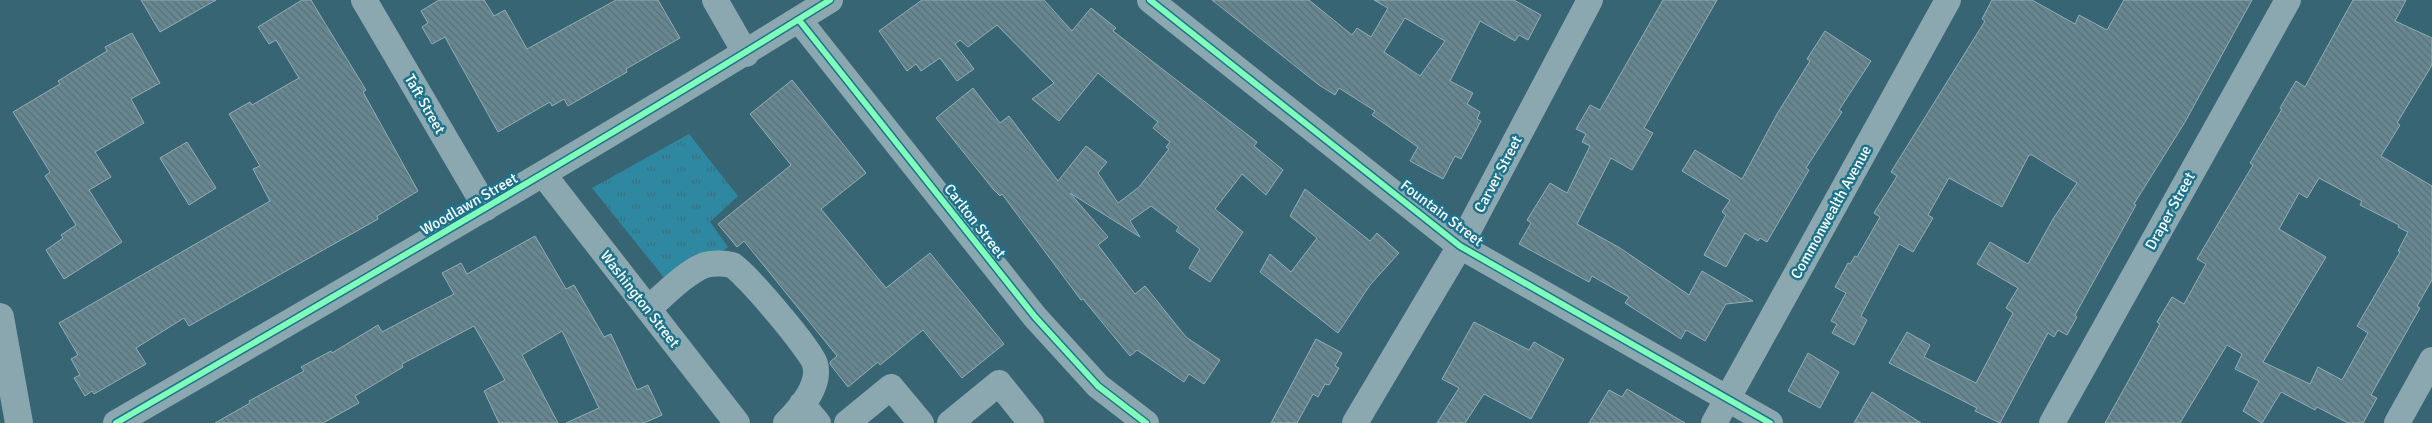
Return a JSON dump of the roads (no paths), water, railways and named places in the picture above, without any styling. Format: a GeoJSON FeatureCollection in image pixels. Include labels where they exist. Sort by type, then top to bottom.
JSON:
{"type":"FeatureCollection","features":[{"type":"Feature","properties":{"kind":"main road"},"geometry":{"type":"LineString","coordinates":[[0,317],[19,423]]}},
{"type":"Feature","properties":{"kind":"street","name":"Taft Street"},"geometry":{"type":"LineString","coordinates":[[364,0],[486,208]]}},
{"type":"Feature","properties":{"kind":"street"},"geometry":{"type":"LineString","coordinates":[[715,0],[746,54]]}},
{"type":"Feature","properties":{"kind":"street","name":"Woodlawn Street"},"geometry":{"type":"LineString","coordinates":[[116,423],[746,54],[830,0]]}},
{"type":"Feature","properties":{"kind":"street","name":"Fountain Street"},"geometry":{"type":"LineString","coordinates":[[1150,0],[1460,246],[1770,423]]}},
{"type":"Feature","properties":{"kind":"street","name":"Carver Street"},"geometry":{"type":"LineString","coordinates":[[1355,423],[1460,246],[1590,0]]}},
{"type":"Feature","properties":{"kind":"street","name":"Commonwealth Avenue"},"geometry":{"type":"LineString","coordinates":[[1714,423],[1948,0]]}},
{"type":"Feature","properties":{"kind":"street","name":"Draper Street"},"geometry":{"type":"LineString","coordinates":[[2052,423],[2288,0]]}},
{"type":"Feature","properties":{"kind":"street","name":"Carlton Street"},"geometry":{"type":"LineString","coordinates":[[799,20],[1035,317],[1098,386],[1146,423]]}},
{"type":"Feature","properties":{"kind":"street","name":"Washington Street"},"geometry":{"type":"LineString","coordinates":[[543,174],[737,423]]}},
{"type":"Feature","properties":{"kind":"street"},"geometry":{"type":"LineString","coordinates":[[648,309],[692,273],[706,265],[732,266],[744,276],[810,353],[815,364],[816,378],[802,417]]}},
{"type":"Feature","properties":{"kind":"street"},"geometry":{"type":"LineString","coordinates":[[2397,423],[2432,360]]}},
{"type":"Feature","properties":{"kind":"street"},"geometry":{"type":"LineString","coordinates":[[950,423],[999,383],[1031,423]]}},
{"type":"Feature","properties":{"kind":"street"},"geometry":{"type":"LineString","coordinates":[[847,423],[891,387],[921,423]]}}]}
